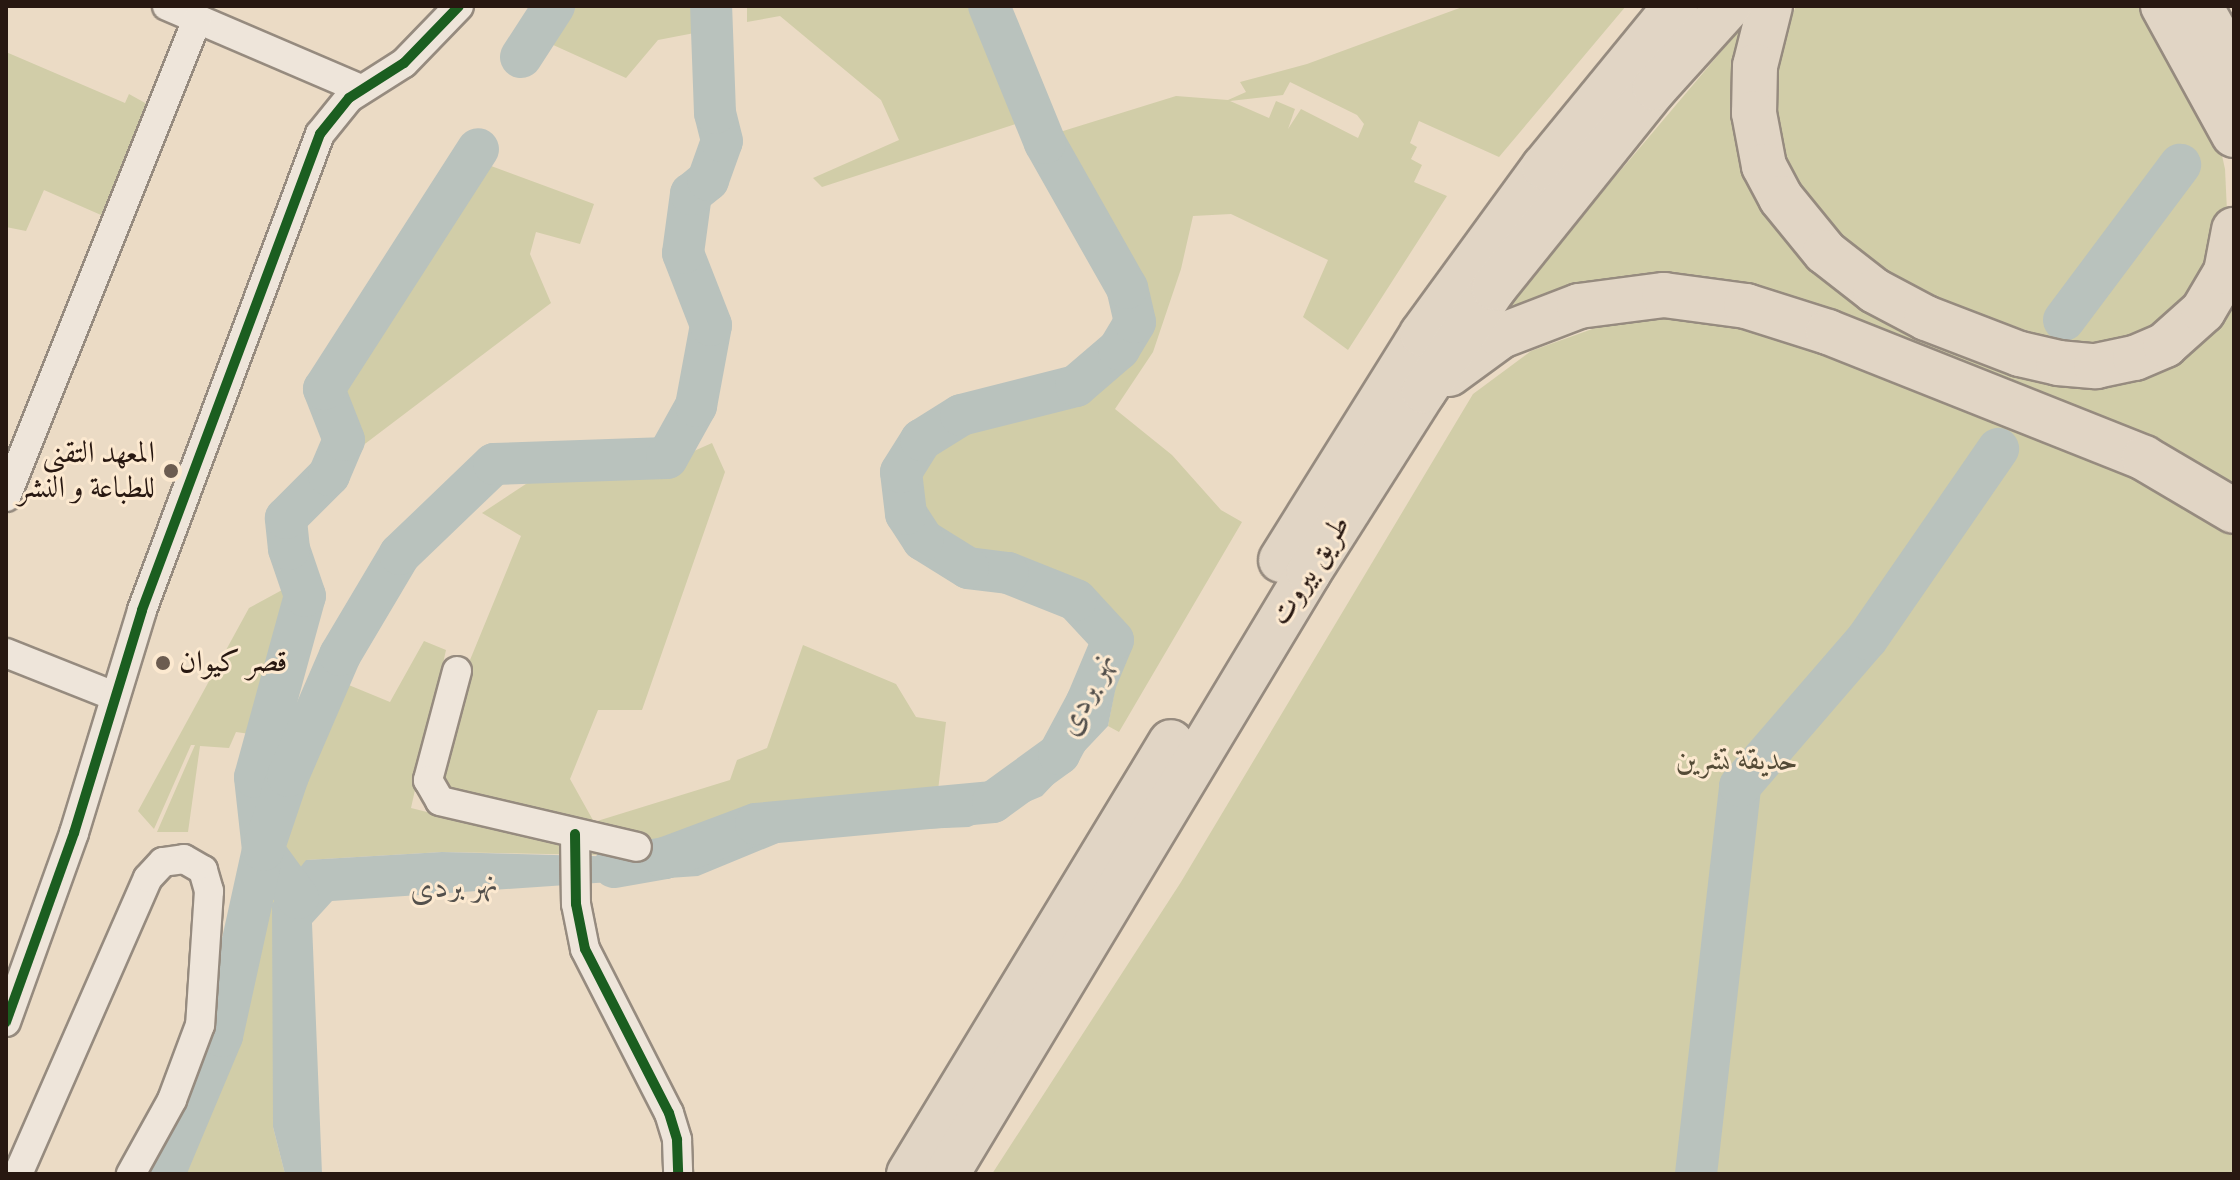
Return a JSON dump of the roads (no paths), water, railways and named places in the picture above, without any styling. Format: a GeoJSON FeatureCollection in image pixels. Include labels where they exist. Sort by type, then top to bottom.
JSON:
{"type":"FeatureCollection","features":[{"type":"Feature","properties":{"kind":"main road","name":"طريق بيروت"},"geometry":{"type":"LineString","coordinates":[[947,1174],[1301,585],[1424,391],[1494,288],[1655,88],[1729,6]]}},
{"type":"Feature","properties":{"kind":"main road"},"geometry":{"type":"LineString","coordinates":[[1770,6],[1755,66],[1754,113],[1764,166],[1781,198],[1825,252],[1875,291],[1926,318],[2058,363],[2096,366],[2135,358],[2165,345],[2203,311],[2226,272],[2234,230]]}},
{"type":"Feature","properties":{"kind":"main road"},"geometry":{"type":"LineString","coordinates":[[2163,6],[2234,135]]}},
{"type":"Feature","properties":{"kind":"main road"},"geometry":{"type":"LineString","coordinates":[[2200,6],[2234,66]]}},
{"type":"Feature","properties":{"kind":"main road","name":"طريق بيروت"},"geometry":{"type":"LineString","coordinates":[[909,1174],[1422,334],[1544,167],[1674,7]]}},
{"type":"Feature","properties":{"kind":"main road"},"geometry":{"type":"LineString","coordinates":[[1424,391],[1501,336],[1579,306],[1664,295],[1746,306],[1828,332],[2144,458],[2234,511]]}},
{"type":"Feature","properties":{"kind":"street"},"geometry":{"type":"LineString","coordinates":[[167,6],[361,89]]}},
{"type":"Feature","properties":{"kind":"street"},"geometry":{"type":"LineString","coordinates":[[6,1022],[74,833],[114,696],[320,134],[337,109],[361,89],[404,63],[459,6]]}},
{"type":"Feature","properties":{"kind":"street"},"geometry":{"type":"LineString","coordinates":[[6,497],[197,20]]}},
{"type":"Feature","properties":{"kind":"street"},"geometry":{"type":"LineString","coordinates":[[6,653],[114,696]]}},
{"type":"Feature","properties":{"kind":"street"},"geometry":{"type":"LineString","coordinates":[[457,671],[431,767],[431,791],[451,807],[637,847]]}},
{"type":"Feature","properties":{"kind":"street"},"geometry":{"type":"LineString","coordinates":[[575,834],[576,904],[585,949],[669,1113],[677,1140],[678,1174]]}},
{"type":"Feature","properties":{"kind":"street"},"geometry":{"type":"LineString","coordinates":[[18,1174],[148,878],[163,862],[184,859],[203,870],[209,891],[200,1025],[172,1100],[131,1174]]}},
{"type":"Feature","properties":{"kind":"water"},"geometry":{"type":"Polygon","coordinates":[[[1076,600],[1124,647],[1108,726],[1042,796],[969,827],[800,834],[698,876],[332,901],[312,923],[322,1174],[285,1174],[273,1127],[272,904],[306,860],[442,852],[665,858],[756,824],[993,802],[1059,754],[1113,640],[1076,600]]]}},
{"type":"Feature","properties":{"kind":"waterway"},"geometry":{"type":"LineString","coordinates":[[521,57],[554,6]]}},
{"type":"Feature","properties":{"kind":"waterway"},"geometry":{"type":"LineString","coordinates":[[164,1174],[222,1036],[263,850],[288,776],[340,655],[400,554],[494,464],[667,458],[696,406],[711,325],[683,253],[691,194],[708,180],[722,141],[715,113],[711,6]]}},
{"type":"Feature","properties":{"kind":"waterway","name":"نهر بردى"},"geometry":{"type":"LineString","coordinates":[[614,867],[665,858],[756,824],[993,802],[1059,754],[1087,702],[1113,640],[1076,600],[1008,573],[968,568],[923,540],[906,514],[901,472],[921,440],[961,415],[1076,386],[1119,349],[1135,322],[1127,288],[1045,143],[989,6]]}},
{"type":"Feature","properties":{"kind":"waterway"},"geometry":{"type":"LineString","coordinates":[[298,898],[263,850],[255,777],[305,596],[289,549],[286,518],[329,475],[344,440],[324,389],[478,149]]}},
{"type":"Feature","properties":{"kind":"waterway"},"geometry":{"type":"LineString","coordinates":[[2064,320],[2180,165]]}},
{"type":"Feature","properties":{"kind":"waterway"},"geometry":{"type":"LineString","coordinates":[[1696,1174],[1740,786],[1867,639],[1998,449]]}},
{"type":"Feature","properties":{"kind":"place","name":"المعهد التقني للطباعة و النشر"},"geometry":{"type":"Point","coordinates":[171,471]}},
{"type":"Feature","properties":{"kind":"place","name":"قصر كيوان"},"geometry":{"type":"Point","coordinates":[163,663]}},
{"type":"Feature","properties":{"kind":"park label","name":"حديقة تشرين"},"geometry":{"type":"Point","coordinates":[1737,761]}}]}
